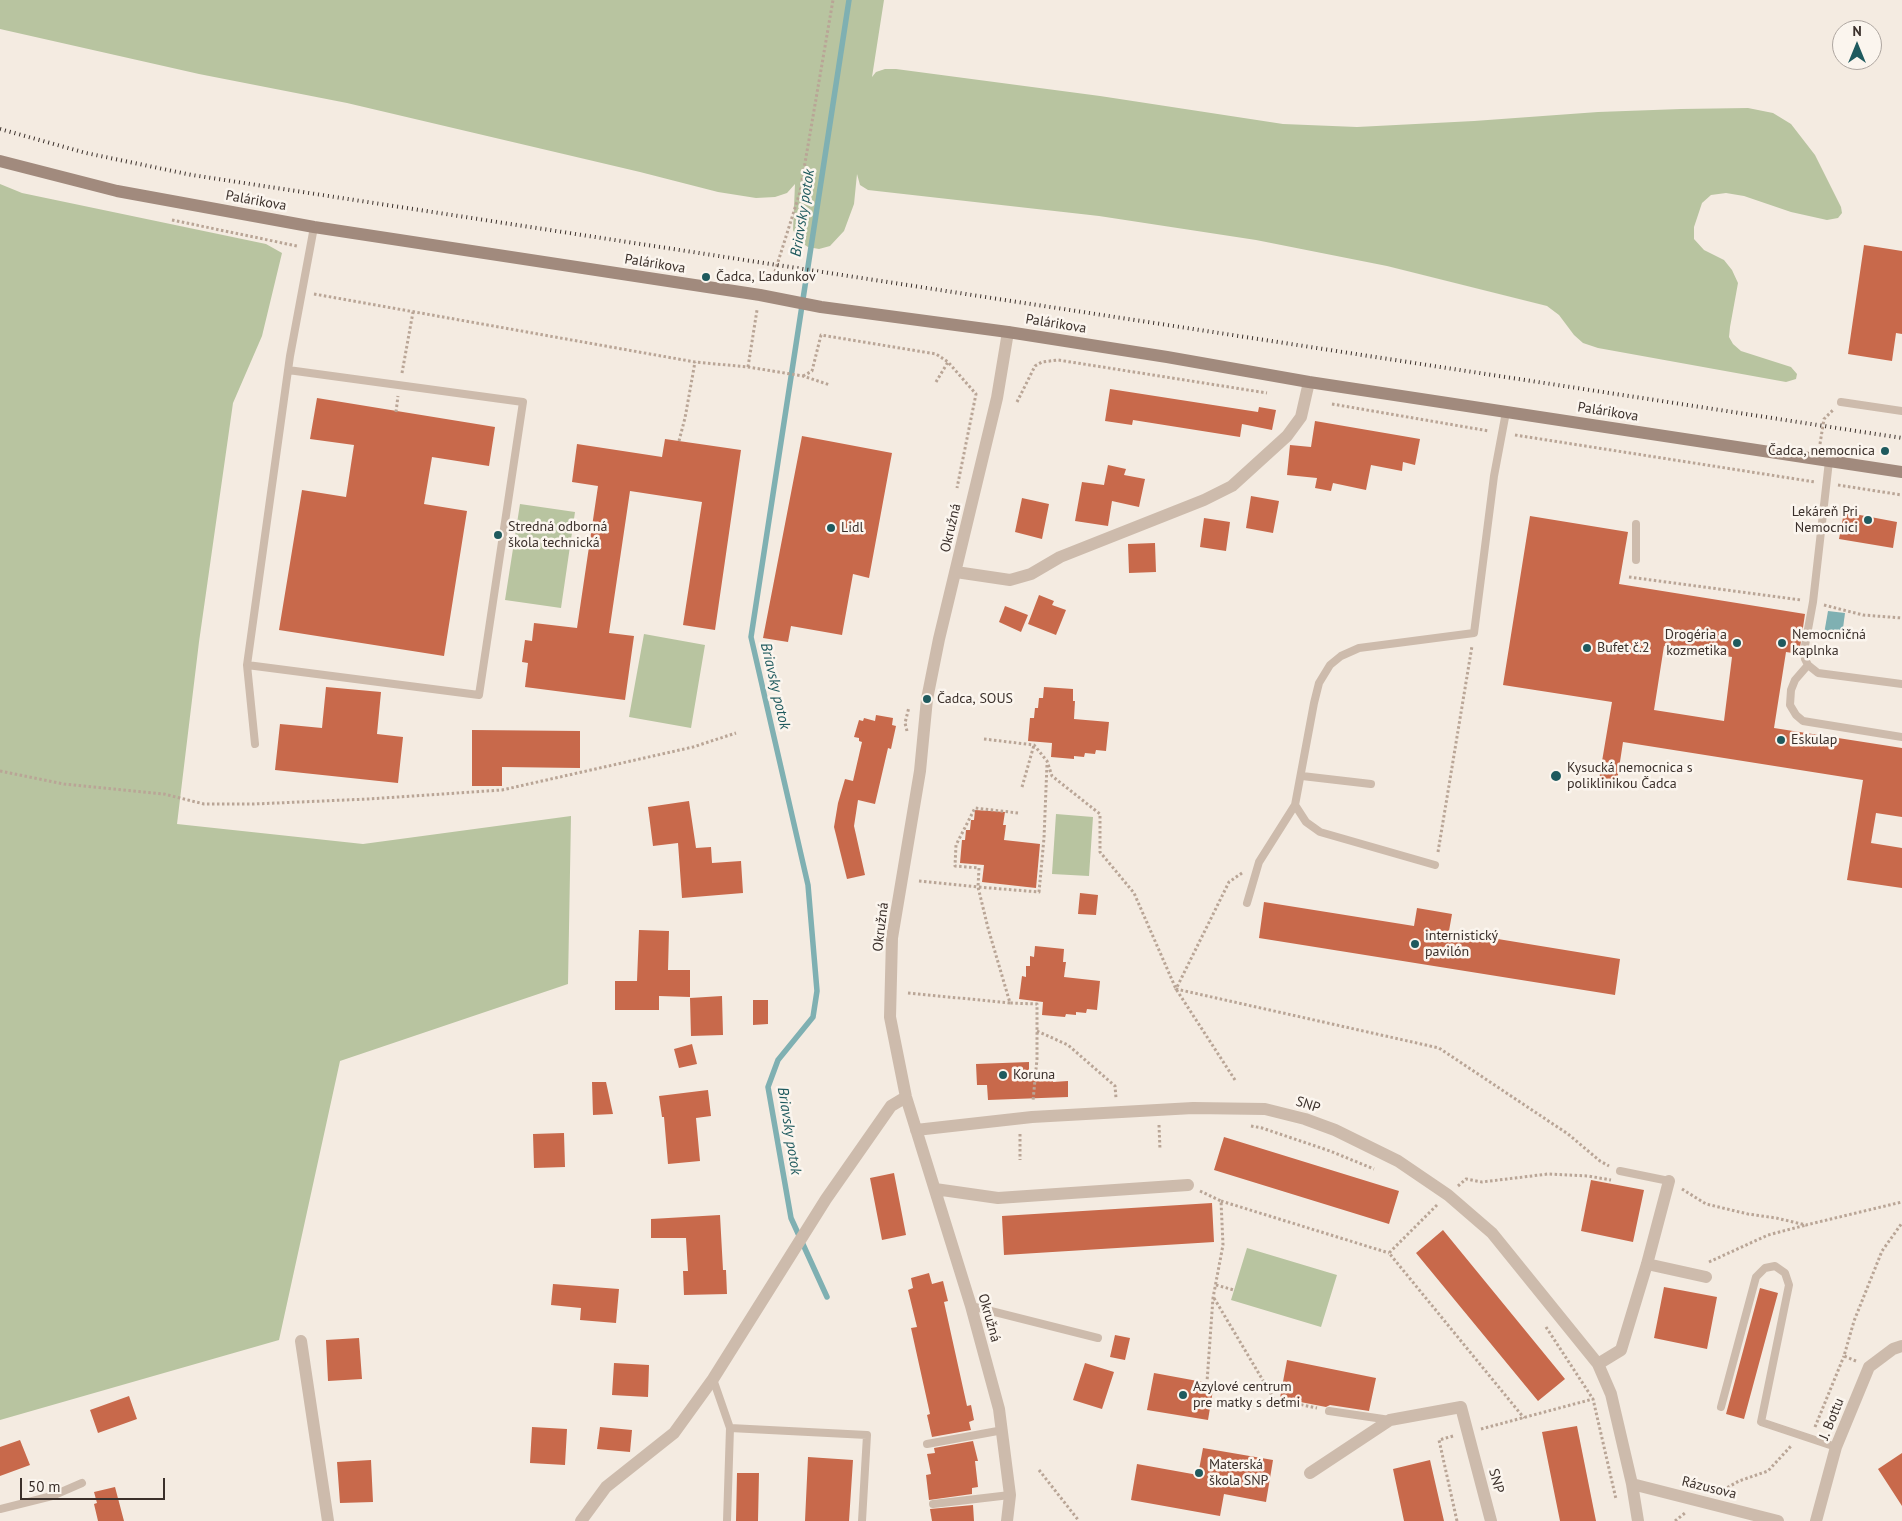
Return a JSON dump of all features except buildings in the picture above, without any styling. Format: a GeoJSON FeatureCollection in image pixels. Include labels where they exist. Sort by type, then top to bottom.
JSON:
{"type":"FeatureCollection","features":[{"type":"Feature","properties":{"kind":"main road","name":"Palárikova"},"geometry":{"type":"LineString","coordinates":[[0,161],[117,191],[314,227],[760,296],[793,303],[1167,356],[1309,382],[1902,472]]}},
{"type":"Feature","properties":{"kind":"street","name":"Okružná"},"geometry":{"type":"LineString","coordinates":[[1007,1521],[1010,1495],[999,1409],[971,1306],[906,1097],[890,1017],[892,938],[920,771],[927,699],[997,398],[1008,332]]}},
{"type":"Feature","properties":{"kind":"street"},"geometry":{"type":"LineString","coordinates":[[956,572],[1010,580],[1031,574],[1060,557],[1204,500],[1232,486],[1287,436],[1301,417],[1309,382]]}},
{"type":"Feature","properties":{"kind":"street"},"geometry":{"type":"LineString","coordinates":[[581,1521],[606,1487],[674,1433],[713,1380],[826,1199],[891,1106],[906,1097]]}},
{"type":"Feature","properties":{"kind":"street","name":"SNP"},"geometry":{"type":"LineString","coordinates":[[916,1130],[1032,1117],[1193,1108],[1265,1108],[1335,1130],[1398,1161],[1448,1195],[1492,1234],[1598,1364],[1611,1394],[1632,1484],[1638,1521]]}},
{"type":"Feature","properties":{"kind":"street"},"geometry":{"type":"LineString","coordinates":[[1598,1364],[1621,1350],[1647,1264],[1669,1181]]}},
{"type":"Feature","properties":{"kind":"street"},"geometry":{"type":"LineString","coordinates":[[935,1189],[998,1198],[1188,1185]]}},
{"type":"Feature","properties":{"kind":"street"},"geometry":{"type":"LineString","coordinates":[[1647,1264],[1706,1277]]}},
{"type":"Feature","properties":{"kind":"street"},"geometry":{"type":"LineString","coordinates":[[300,1341],[328,1521]]}},
{"type":"Feature","properties":{"kind":"street"},"geometry":{"type":"LineString","coordinates":[[1869,1367],[1893,1349],[1902,1346]]}},
{"type":"Feature","properties":{"kind":"street","name":"J. Bottu"},"geometry":{"type":"LineString","coordinates":[[1816,1521],[1836,1447],[1869,1367]]}},
{"type":"Feature","properties":{"kind":"street","name":"SNP"},"geometry":{"type":"LineString","coordinates":[[1310,1473],[1390,1420],[1460,1407],[1491,1521]]}},
{"type":"Feature","properties":{"kind":"street","name":"Rázusova"},"geometry":{"type":"LineString","coordinates":[[1632,1484],[1778,1521]]}},
{"type":"Feature","properties":{"kind":"lane"},"geometry":{"type":"LineString","coordinates":[[255,744],[247,665],[288,370],[314,227]]}},
{"type":"Feature","properties":{"kind":"lane"},"geometry":{"type":"LineString","coordinates":[[247,665],[479,695],[523,402],[288,370]]}},
{"type":"Feature","properties":{"kind":"lane"},"geometry":{"type":"LineString","coordinates":[[1841,402],[1902,411]]}},
{"type":"Feature","properties":{"kind":"lane"},"geometry":{"type":"LineString","coordinates":[[1248,902],[1259,862],[1296,805],[1314,703],[1319,683],[1330,664],[1341,656],[1359,648],[1474,633],[1494,476],[1506,412]]}},
{"type":"Feature","properties":{"kind":"lane"},"geometry":{"type":"LineString","coordinates":[[1824,460],[1826,483],[1813,602],[1804,651],[1808,665],[1818,673],[1902,684]]}},
{"type":"Feature","properties":{"kind":"lane"},"geometry":{"type":"LineString","coordinates":[[1636,524],[1636,560]]}},
{"type":"Feature","properties":{"kind":"lane"},"geometry":{"type":"LineString","coordinates":[[1808,665],[1795,680],[1791,690],[1790,705],[1796,715],[1803,721],[1902,737]]}},
{"type":"Feature","properties":{"kind":"lane"},"geometry":{"type":"LineString","coordinates":[[1302,776],[1371,784]]}},
{"type":"Feature","properties":{"kind":"lane"},"geometry":{"type":"LineString","coordinates":[[1296,805],[1306,822],[1320,832],[1435,865]]}},
{"type":"Feature","properties":{"kind":"lane"},"geometry":{"type":"LineString","coordinates":[[1620,1170],[1669,1181]]}},
{"type":"Feature","properties":{"kind":"lane"},"geometry":{"type":"LineString","coordinates":[[1721,1407],[1756,1277],[1765,1268],[1775,1266],[1785,1273],[1789,1285],[1761,1422],[1836,1447]]}},
{"type":"Feature","properties":{"kind":"lane"},"geometry":{"type":"LineString","coordinates":[[971,1306],[1098,1338]]}},
{"type":"Feature","properties":{"kind":"lane"},"geometry":{"type":"LineString","coordinates":[[713,1380],[730,1428],[727,1521]]}},
{"type":"Feature","properties":{"kind":"lane"},"geometry":{"type":"LineString","coordinates":[[1329,1411],[1390,1420]]}},
{"type":"Feature","properties":{"kind":"lane"},"geometry":{"type":"LineString","coordinates":[[730,1428],[867,1435],[862,1521]]}},
{"type":"Feature","properties":{"kind":"lane"},"geometry":{"type":"LineString","coordinates":[[927,1444],[1003,1430]]}},
{"type":"Feature","properties":{"kind":"lane"},"geometry":{"type":"LineString","coordinates":[[0,1510],[52,1496],[82,1483]]}},
{"type":"Feature","properties":{"kind":"lane"},"geometry":{"type":"LineString","coordinates":[[933,1504],[1010,1495]]}},
{"type":"Feature","properties":{"kind":"path"},"geometry":{"type":"LineString","coordinates":[[771,282],[800,192],[833,0]]}},
{"type":"Feature","properties":{"kind":"path"},"geometry":{"type":"LineString","coordinates":[[172,220],[310,249]]}},
{"type":"Feature","properties":{"kind":"path"},"geometry":{"type":"LineString","coordinates":[[302,292],[695,362],[748,366],[803,376],[830,385]]}},
{"type":"Feature","properties":{"kind":"path"},"geometry":{"type":"LineString","coordinates":[[748,366],[760,296]]}},
{"type":"Feature","properties":{"kind":"path"},"geometry":{"type":"LineString","coordinates":[[396,412],[412,312]]}},
{"type":"Feature","properties":{"kind":"path"},"geometry":{"type":"LineString","coordinates":[[803,376],[812,371],[821,335],[936,354],[948,362],[976,394],[955,498]]}},
{"type":"Feature","properties":{"kind":"path"},"geometry":{"type":"LineString","coordinates":[[1017,402],[1030,372],[1035,366],[1042,362],[1058,360],[1277,394]]}},
{"type":"Feature","properties":{"kind":"path"},"geometry":{"type":"LineString","coordinates":[[679,441],[695,362]]}},
{"type":"Feature","properties":{"kind":"path"},"geometry":{"type":"LineString","coordinates":[[936,382],[948,362]]}},
{"type":"Feature","properties":{"kind":"path"},"geometry":{"type":"LineString","coordinates":[[1306,399],[1502,433],[1902,495]]}},
{"type":"Feature","properties":{"kind":"path"},"geometry":{"type":"LineString","coordinates":[[1824,460],[1824,418],[1841,402]]}},
{"type":"Feature","properties":{"kind":"path"},"geometry":{"type":"LineString","coordinates":[[1628,577],[1813,602],[1863,615],[1902,618]]}},
{"type":"Feature","properties":{"kind":"path"},"geometry":{"type":"LineString","coordinates":[[1435,865],[1474,633]]}},
{"type":"Feature","properties":{"kind":"path"},"geometry":{"type":"LineString","coordinates":[[908,733],[906,723],[909,705]]}},
{"type":"Feature","properties":{"kind":"path"},"geometry":{"type":"LineString","coordinates":[[0,771],[64,784],[164,794],[204,804],[254,804],[368,799],[483,793],[510,789],[693,747],[736,733]]}},
{"type":"Feature","properties":{"kind":"path"},"geometry":{"type":"LineString","coordinates":[[984,740],[1034,745],[1047,761],[1052,776],[1100,814],[1100,852],[1134,893],[1176,989],[1235,1080]]}},
{"type":"Feature","properties":{"kind":"path"},"geometry":{"type":"LineString","coordinates":[[1022,787],[1034,745]]}},
{"type":"Feature","properties":{"kind":"path"},"geometry":{"type":"LineString","coordinates":[[919,881],[1039,892],[1044,838],[1047,761]]}},
{"type":"Feature","properties":{"kind":"path"},"geometry":{"type":"LineString","coordinates":[[1010,1003],[978,887],[979,868],[954,866],[956,845],[975,808],[1018,813]]}},
{"type":"Feature","properties":{"kind":"path"},"geometry":{"type":"LineString","coordinates":[[1176,989],[1229,882],[1259,862]]}},
{"type":"Feature","properties":{"kind":"path"},"geometry":{"type":"LineString","coordinates":[[1176,989],[1439,1048],[1568,1134],[1600,1161],[1620,1170],[1615,1180],[1588,1176],[1548,1174],[1482,1182],[1466,1179],[1389,1253]]}},
{"type":"Feature","properties":{"kind":"path"},"geometry":{"type":"LineString","coordinates":[[908,993],[1037,1004],[1037,1059],[1032,1117]]}},
{"type":"Feature","properties":{"kind":"path"},"geometry":{"type":"LineString","coordinates":[[1037,1031],[1068,1045],[1115,1086],[1117,1113]]}},
{"type":"Feature","properties":{"kind":"path"},"geometry":{"type":"LineString","coordinates":[[1149,1125],[1168,1123]]}},
{"type":"Feature","properties":{"kind":"path"},"geometry":{"type":"LineString","coordinates":[[1159,1125],[1160,1150]]}},
{"type":"Feature","properties":{"kind":"path"},"geometry":{"type":"LineString","coordinates":[[1244,1125],[1262,1128],[1330,1150],[1382,1172]]}},
{"type":"Feature","properties":{"kind":"path"},"geometry":{"type":"LineString","coordinates":[[1020,1130],[1020,1160]]}},
{"type":"Feature","properties":{"kind":"path"},"geometry":{"type":"LineString","coordinates":[[1669,1181],[1706,1204],[1806,1225]]}},
{"type":"Feature","properties":{"kind":"path"},"geometry":{"type":"LineString","coordinates":[[1188,1185],[1221,1200],[1389,1253],[1524,1418]]}},
{"type":"Feature","properties":{"kind":"path"},"geometry":{"type":"LineString","coordinates":[[1207,1382],[1213,1298],[1224,1245],[1221,1200]]}},
{"type":"Feature","properties":{"kind":"path"},"geometry":{"type":"LineString","coordinates":[[1428,1201],[1443,1212]]}},
{"type":"Feature","properties":{"kind":"path"},"geometry":{"type":"LineString","coordinates":[[1688,1273],[1768,1235],[1902,1202]]}},
{"type":"Feature","properties":{"kind":"path"},"geometry":{"type":"LineString","coordinates":[[1675,1521],[1700,1502],[1739,1482],[1768,1472],[1792,1445],[1811,1438],[1844,1356],[1854,1321],[1882,1251],[1902,1223]]}},
{"type":"Feature","properties":{"kind":"path"},"geometry":{"type":"LineString","coordinates":[[1216,1284],[1234,1290]]}},
{"type":"Feature","properties":{"kind":"path"},"geometry":{"type":"LineString","coordinates":[[1213,1298],[1274,1400],[1329,1411]]}},
{"type":"Feature","properties":{"kind":"path"},"geometry":{"type":"LineString","coordinates":[[1540,1319],[1593,1399],[1617,1502]]}},
{"type":"Feature","properties":{"kind":"path"},"geometry":{"type":"LineString","coordinates":[[1844,1356],[1869,1367]]}},
{"type":"Feature","properties":{"kind":"path"},"geometry":{"type":"LineString","coordinates":[[1457,1521],[1439,1440],[1611,1394]]}},
{"type":"Feature","properties":{"kind":"path"},"geometry":{"type":"LineString","coordinates":[[1039,1470],[1079,1521]]}},
{"type":"Feature","properties":{"kind":"green space"},"geometry":{"type":"Polygon","coordinates":[[[0,0],[884,0],[872,77],[876,72],[885,69],[896,69],[1100,96],[1283,124],[1357,127],[1598,112],[1681,109],[1748,108],[1773,113],[1791,124],[1815,155],[1841,207],[1842,213],[1838,218],[1827,220],[1791,212],[1744,196],[1726,193],[1711,195],[1702,203],[1694,227],[1694,239],[1704,250],[1724,260],[1732,270],[1738,283],[1729,337],[1733,344],[1741,351],[1791,367],[1797,374],[1796,379],[1786,382],[1598,348],[1583,343],[1574,335],[1559,315],[1547,306],[1387,266],[1256,240],[1099,216],[868,190],[860,185],[857,174],[854,204],[844,231],[830,246],[819,249],[808,247],[799,241],[793,230],[795,184],[787,193],[775,197],[756,198],[718,192],[347,103],[199,74],[0,29],[0,0]]]}},
{"type":"Feature","properties":{"kind":"green space"},"geometry":{"type":"Polygon","coordinates":[[[0,184],[22,193],[266,244],[282,253],[262,336],[233,403],[199,642],[177,824],[363,844],[571,816],[568,984],[340,1061],[279,1340],[0,1420],[0,184]]]}},
{"type":"Feature","properties":{"kind":"green space"},"geometry":{"type":"Polygon","coordinates":[[[520,504],[575,512],[561,608],[505,600],[520,504]]]}},
{"type":"Feature","properties":{"kind":"green space"},"geometry":{"type":"Polygon","coordinates":[[[644,634],[705,645],[691,728],[629,717],[644,634]]]}},
{"type":"Feature","properties":{"kind":"green space"},"geometry":{"type":"Polygon","coordinates":[[[1056,814],[1093,817],[1089,876],[1052,874],[1056,814]]]}},
{"type":"Feature","properties":{"kind":"green space"},"geometry":{"type":"Polygon","coordinates":[[[1247,1248],[1337,1275],[1321,1327],[1231,1300],[1247,1248]]]}},
{"type":"Feature","properties":{"kind":"water"},"geometry":{"type":"Polygon","coordinates":[[[1828,611],[1845,613],[1842,636],[1824,634],[1828,611]]]}},
{"type":"Feature","properties":{"kind":"waterway","name":"Briavsky potok"},"geometry":{"type":"LineString","coordinates":[[827,1297],[791,1218],[768,1087],[778,1060],[813,1017],[817,991],[808,885],[751,637],[849,0]]}},
{"type":"Feature","properties":{"kind":"railway"},"geometry":{"type":"LineString","coordinates":[[0,129],[86,153],[192,175],[1902,438]]}},
{"type":"Feature","properties":{"kind":"place","name":"Čadca, Ľadunkov"},"geometry":{"type":"Point","coordinates":[706,277]}},
{"type":"Feature","properties":{"kind":"place","name":"Čadca, nemocnica"},"geometry":{"type":"Point","coordinates":[1885,451]}},
{"type":"Feature","properties":{"kind":"place","name":"Lekáreň Pri Nemocnici"},"geometry":{"type":"Point","coordinates":[1868,520]}},
{"type":"Feature","properties":{"kind":"place","name":"Lidl"},"geometry":{"type":"Point","coordinates":[831,528]}},
{"type":"Feature","properties":{"kind":"place","name":"Stredná odborná škola technická"},"geometry":{"type":"Point","coordinates":[498,535]}},
{"type":"Feature","properties":{"kind":"place","name":"Drogéria a kozmetika"},"geometry":{"type":"Point","coordinates":[1737,643]}},
{"type":"Feature","properties":{"kind":"place","name":"Nemocničná kaplnka"},"geometry":{"type":"Point","coordinates":[1782,643]}},
{"type":"Feature","properties":{"kind":"place","name":"Bufet č.2"},"geometry":{"type":"Point","coordinates":[1587,648]}},
{"type":"Feature","properties":{"kind":"place","name":"Čadca, SOUS"},"geometry":{"type":"Point","coordinates":[927,699]}},
{"type":"Feature","properties":{"kind":"place","name":"Eskulap"},"geometry":{"type":"Point","coordinates":[1781,740]}},
{"type":"Feature","properties":{"kind":"place","name":"Kysucká nemocnica s poliklinikou Čadca"},"geometry":{"type":"Point","coordinates":[1556,776]}},
{"type":"Feature","properties":{"kind":"place","name":"internistický pavilón"},"geometry":{"type":"Point","coordinates":[1415,944]}},
{"type":"Feature","properties":{"kind":"place","name":"Koruna"},"geometry":{"type":"Point","coordinates":[1003,1075]}},
{"type":"Feature","properties":{"kind":"place","name":"Azylové centrum pre matky s deťmi"},"geometry":{"type":"Point","coordinates":[1183,1395]}},
{"type":"Feature","properties":{"kind":"place","name":"Materská škola SNP"},"geometry":{"type":"Point","coordinates":[1199,1473]}}]}
